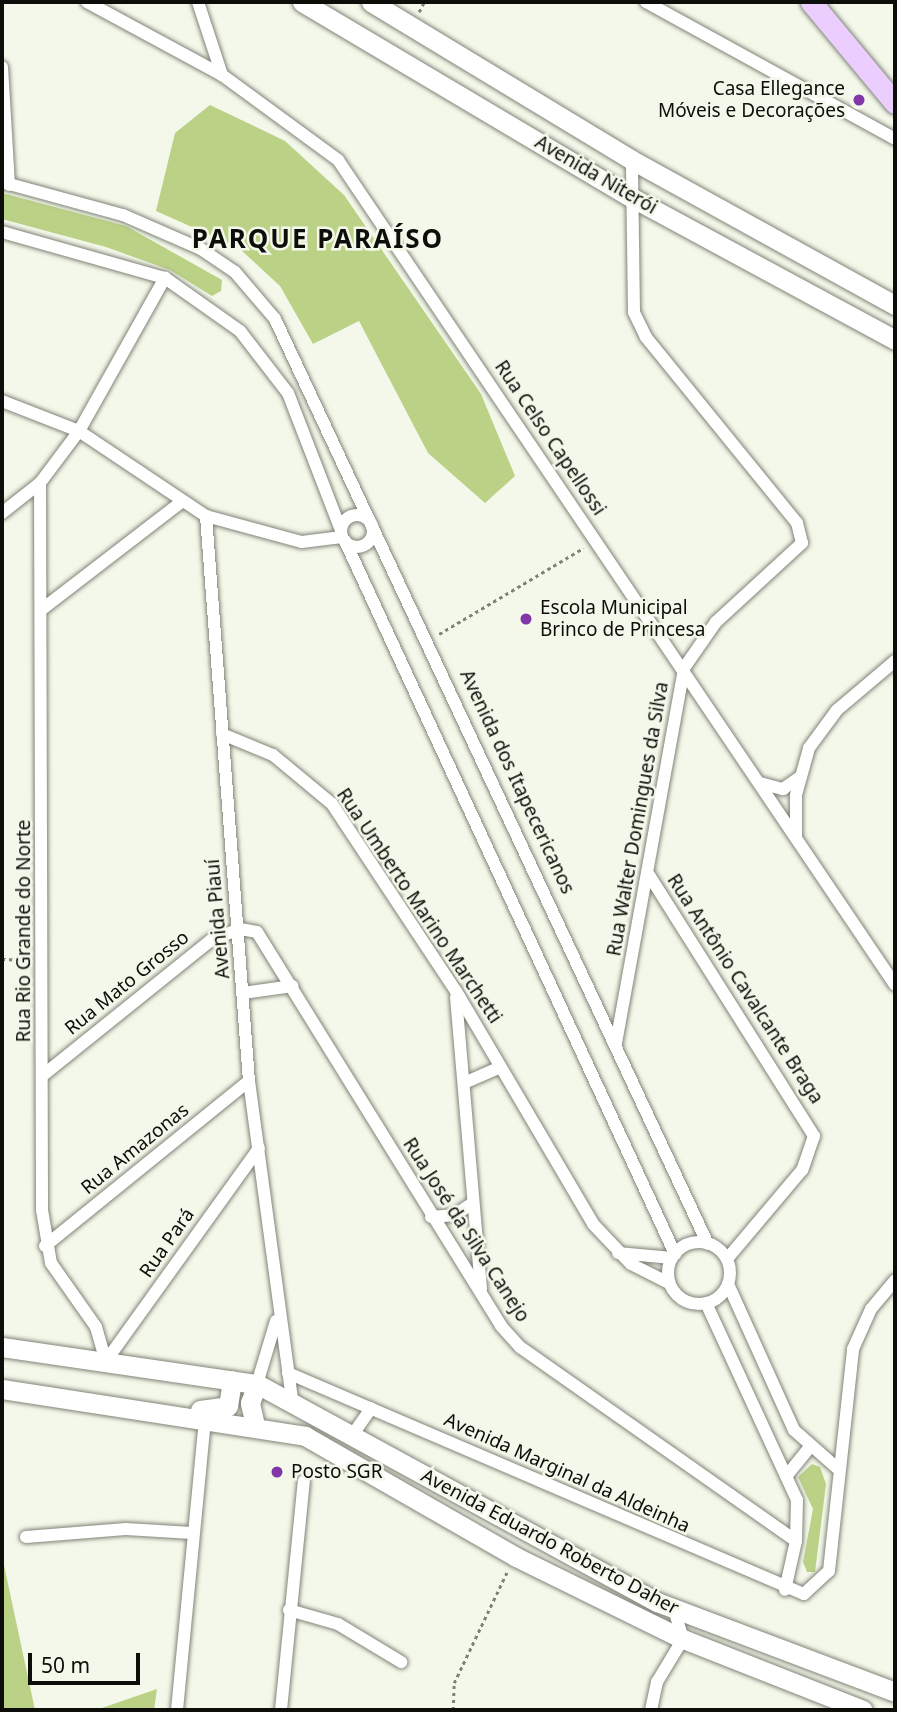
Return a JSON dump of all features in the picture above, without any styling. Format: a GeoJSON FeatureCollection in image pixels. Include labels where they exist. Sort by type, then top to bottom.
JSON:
{"type":"FeatureCollection","features":[{"type":"Feature","properties":{"kind":"main road","name":"Avenida Niterói"},"geometry":{"type":"LineString","coordinates":[[302,2],[394,54],[629,196],[895,340]]}},
{"type":"Feature","properties":{"kind":"main road","name":"Avenida Niterói"},"geometry":{"type":"LineString","coordinates":[[371,2],[632,160],[895,305]]}},
{"type":"Feature","properties":{"kind":"main road"},"geometry":{"type":"LineString","coordinates":[[815,3],[895,103]]}},
{"type":"Feature","properties":{"kind":"main road"},"geometry":{"type":"LineString","coordinates":[[394,54],[411,27]]}},
{"type":"Feature","properties":{"kind":"main road","name":"Avenida Eduardo Roberto Daher"},"geometry":{"type":"LineString","coordinates":[[2,1347],[257,1384],[292,1400],[351,1437],[674,1610],[895,1692]]}},
{"type":"Feature","properties":{"kind":"main road"},"geometry":{"type":"LineString","coordinates":[[170,1411],[228,1406],[232,1380]]}},
{"type":"Feature","properties":{"kind":"main road"},"geometry":{"type":"LineString","coordinates":[[255,1425],[250,1403],[257,1384]]}},
{"type":"Feature","properties":{"kind":"main road","name":"Avenida Eduardo Roberto Daher"},"geometry":{"type":"LineString","coordinates":[[2,1389],[255,1425],[278,1429],[324,1445],[516,1557],[683,1639],[863,1710]]}},
{"type":"Feature","properties":{"kind":"main road"},"geometry":{"type":"LineString","coordinates":[[278,1429],[291,1414],[292,1400]]}},
{"type":"Feature","properties":{"kind":"street","name":"Rua Celso Capellossi"},"geometry":{"type":"LineString","coordinates":[[88,2],[222,75],[338,160],[684,668],[895,985]]}},
{"type":"Feature","properties":{"kind":"street"},"geometry":{"type":"LineString","coordinates":[[198,2],[222,75]]}},
{"type":"Feature","properties":{"kind":"street"},"geometry":{"type":"LineString","coordinates":[[646,2],[895,139]]}},
{"type":"Feature","properties":{"kind":"street"},"geometry":{"type":"LineString","coordinates":[[2,67],[6,183]]}},
{"type":"Feature","properties":{"kind":"street","name":"Rua Walter Domingues da Silva"},"geometry":{"type":"LineString","coordinates":[[616,1044],[649,875],[684,668],[716,622],[802,543],[802,533],[646,337],[629,289],[629,196],[632,160]]}},
{"type":"Feature","properties":{"kind":"street","name":"Avenida dos Itapecericanos"},"geometry":{"type":"LineString","coordinates":[[6,183],[123,215],[201,249],[260,299],[287,339],[372,526],[430,639],[708,1244]]}},
{"type":"Feature","properties":{"kind":"street"},"geometry":{"type":"LineString","coordinates":[[2,232],[165,278],[222,315],[260,352],[299,418],[343,536],[673,1256],[669,1283],[688,1302],[706,1303],[727,1284]]}},
{"type":"Feature","properties":{"kind":"street"},"geometry":{"type":"LineString","coordinates":[[2,513],[40,483],[79,431],[165,278]]}},
{"type":"Feature","properties":{"kind":"street"},"geometry":{"type":"LineString","coordinates":[[2,401],[79,431],[180,503],[206,516],[302,542],[343,536],[367,543],[372,526],[355,515],[343,536]]}},
{"type":"Feature","properties":{"kind":"street","name":"Rua Rio Grande do Norte"},"geometry":{"type":"LineString","coordinates":[[40,483],[46,960],[43,1076],[45,1246]]}},
{"type":"Feature","properties":{"kind":"street"},"geometry":{"type":"LineString","coordinates":[[41,610],[180,503]]}},
{"type":"Feature","properties":{"kind":"street","name":"Avenida Piauí"},"geometry":{"type":"LineString","coordinates":[[206,516],[240,929],[249,1082],[259,1148],[277,1317],[292,1400]]}},
{"type":"Feature","properties":{"kind":"street"},"geometry":{"type":"LineString","coordinates":[[796,838],[800,777],[821,728],[895,661]]}},
{"type":"Feature","properties":{"kind":"street","name":"Rua Umberto Marino Marchetti"},"geometry":{"type":"LineString","coordinates":[[222,734],[273,755],[332,804],[456,991],[593,1224],[618,1253],[669,1283]]}},
{"type":"Feature","properties":{"kind":"street"},"geometry":{"type":"LineString","coordinates":[[759,782],[783,789],[800,777]]}},
{"type":"Feature","properties":{"kind":"street","name":"Rua Antônio Cavalcante Braga"},"geometry":{"type":"LineString","coordinates":[[649,875],[814,1136],[802,1170],[727,1259]]}},
{"type":"Feature","properties":{"kind":"street","name":"Rua José da Silva Canejo"},"geometry":{"type":"LineString","coordinates":[[240,929],[257,932],[293,986],[431,1217],[520,1348],[796,1541]]}},
{"type":"Feature","properties":{"kind":"street","name":"Rua Mato Grosso"},"geometry":{"type":"LineString","coordinates":[[43,1076],[211,940],[240,929]]}},
{"type":"Feature","properties":{"kind":"street"},"geometry":{"type":"LineString","coordinates":[[243,993],[293,986]]}},
{"type":"Feature","properties":{"kind":"street"},"geometry":{"type":"LineString","coordinates":[[456,991],[481,1293]]}},
{"type":"Feature","properties":{"kind":"street"},"geometry":{"type":"LineString","coordinates":[[464,1083],[501,1067]]}},
{"type":"Feature","properties":{"kind":"street","name":"Rua Amazonas"},"geometry":{"type":"LineString","coordinates":[[45,1246],[249,1082]]}},
{"type":"Feature","properties":{"kind":"street","name":"Rua Pará"},"geometry":{"type":"LineString","coordinates":[[106,1361],[259,1148]]}},
{"type":"Feature","properties":{"kind":"street"},"geometry":{"type":"LineString","coordinates":[[431,1217],[455,1215],[473,1203]]}},
{"type":"Feature","properties":{"kind":"street"},"geometry":{"type":"LineString","coordinates":[[618,1253],[673,1256],[690,1243],[708,1244],[727,1259],[727,1284],[808,1449],[836,1468]]}},
{"type":"Feature","properties":{"kind":"street"},"geometry":{"type":"LineString","coordinates":[[45,1246],[96,1327],[106,1361]]}},
{"type":"Feature","properties":{"kind":"street"},"geometry":{"type":"LineString","coordinates":[[706,1303],[788,1474],[797,1500],[796,1541],[785,1590],[814,1590],[829,1571],[836,1468],[853,1349],[871,1309],[895,1280]]}},
{"type":"Feature","properties":{"kind":"street","name":"Avenida Piauí"},"geometry":{"type":"LineString","coordinates":[[257,1384],[277,1317]]}},
{"type":"Feature","properties":{"kind":"street","name":"Avenida Marginal da Aldeinha"},"geometry":{"type":"LineString","coordinates":[[288,1373],[785,1590]]}},
{"type":"Feature","properties":{"kind":"street"},"geometry":{"type":"LineString","coordinates":[[351,1437],[371,1408]]}},
{"type":"Feature","properties":{"kind":"street"},"geometry":{"type":"LineString","coordinates":[[177,1710],[205,1419]]}},
{"type":"Feature","properties":{"kind":"street"},"geometry":{"type":"LineString","coordinates":[[788,1474],[808,1449]]}},
{"type":"Feature","properties":{"kind":"street"},"geometry":{"type":"LineString","coordinates":[[281,1710],[289,1609],[304,1481]]}},
{"type":"Feature","properties":{"kind":"street"},"geometry":{"type":"LineString","coordinates":[[26,1537],[113,1530],[192,1533]]}},
{"type":"Feature","properties":{"kind":"street"},"geometry":{"type":"LineString","coordinates":[[289,1609],[338,1624],[401,1661]]}},
{"type":"Feature","properties":{"kind":"street"},"geometry":{"type":"LineString","coordinates":[[651,1710],[657,1682],[683,1639],[674,1610]]}},
{"type":"Feature","properties":{"kind":"path"},"geometry":{"type":"LineString","coordinates":[[430,639],[595,541]]}},
{"type":"Feature","properties":{"kind":"path"},"geometry":{"type":"LineString","coordinates":[[2,960],[46,960]]}},
{"type":"Feature","properties":{"kind":"path"},"geometry":{"type":"LineString","coordinates":[[453,1710],[454,1683],[476,1626],[516,1557]]}},
{"type":"Feature","properties":{"kind":"green space"},"geometry":{"type":"Polygon","coordinates":[[[210,105],[285,141],[344,195],[481,394],[515,476],[485,503],[428,453],[359,321],[313,344],[280,286],[239,248],[156,211],[175,133],[210,105]]]}},
{"type":"Feature","properties":{"kind":"green space"},"geometry":{"type":"Polygon","coordinates":[[[2,193],[126,226],[222,280],[221,291],[212,296],[170,270],[106,247],[2,219],[2,193]]]}},
{"type":"Feature","properties":{"kind":"green space"},"geometry":{"type":"Polygon","coordinates":[[[812,1464],[820,1467],[826,1484],[815,1572],[807,1572],[803,1562],[813,1509],[798,1477],[812,1464]]]}},
{"type":"Feature","properties":{"kind":"green space"},"geometry":{"type":"Polygon","coordinates":[[[2,1556],[35,1710],[2,1710],[2,1556]]]}},
{"type":"Feature","properties":{"kind":"green space"},"geometry":{"type":"Polygon","coordinates":[[[157,1689],[154,1710],[96,1710],[157,1689]]]}},
{"type":"Feature","properties":{"kind":"place","name":"Casa Ellegance Móveis e Decorações"},"geometry":{"type":"Point","coordinates":[859,100]}},
{"type":"Feature","properties":{"kind":"place","name":"Escola Municipal Brinco de Princesa"},"geometry":{"type":"Point","coordinates":[526,619]}},
{"type":"Feature","properties":{"kind":"place","name":"Posto SGR"},"geometry":{"type":"Point","coordinates":[277,1472]}},
{"type":"Feature","properties":{"kind":"district","name":"PARQUE PARAÍSO"},"geometry":{"type":"Point","coordinates":[318,239]}}]}
